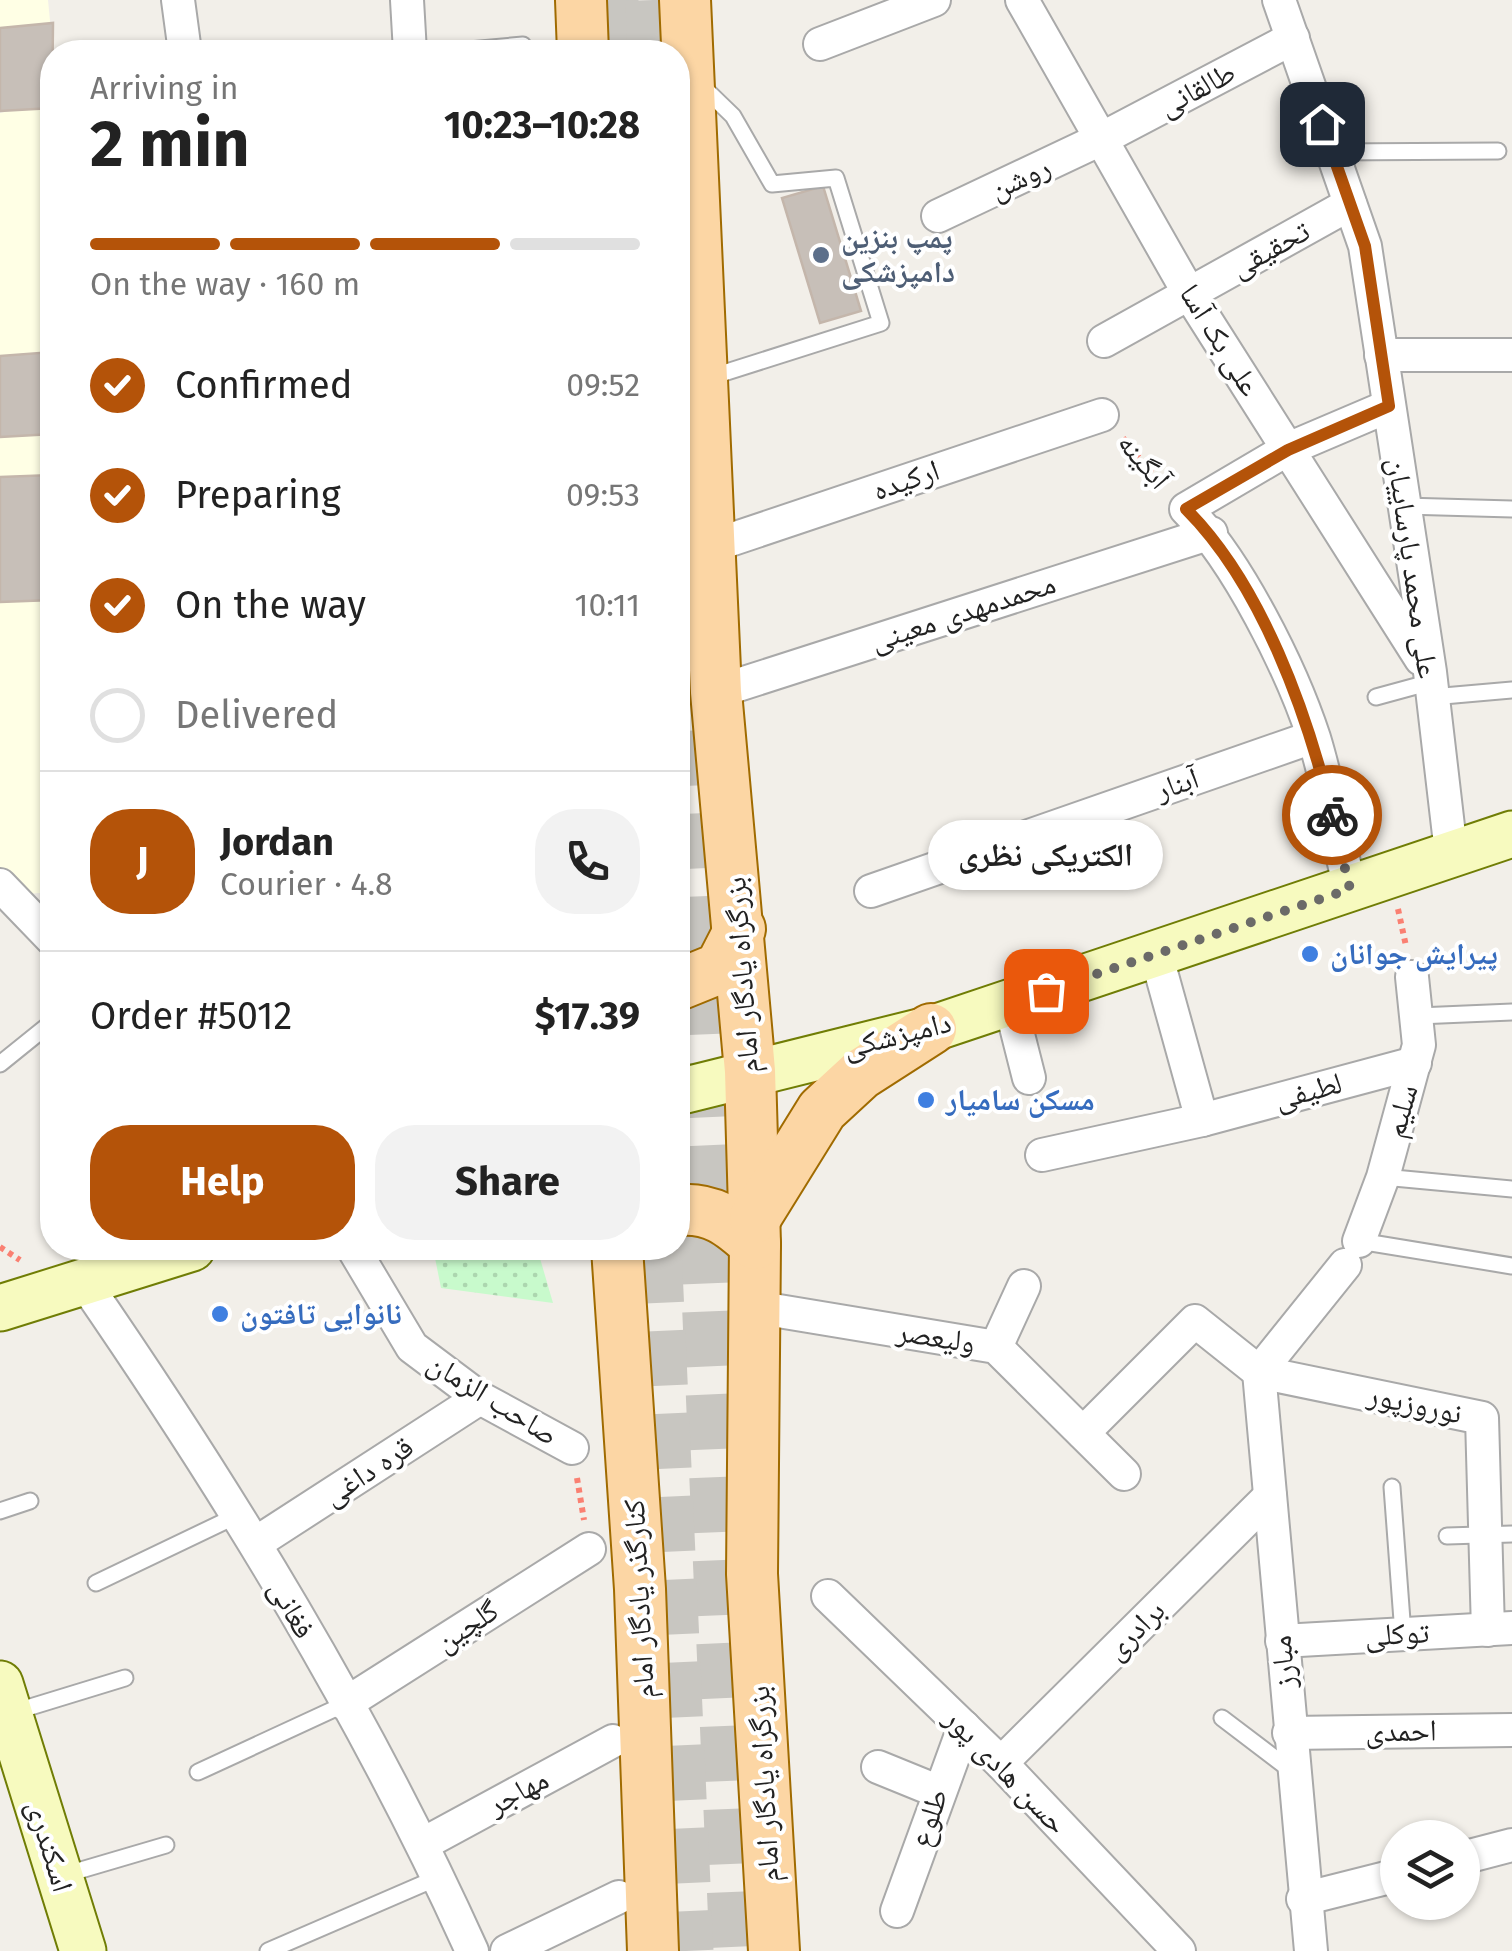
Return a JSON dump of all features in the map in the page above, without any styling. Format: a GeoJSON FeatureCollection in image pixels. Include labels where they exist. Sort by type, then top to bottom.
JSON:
{"type":"FeatureCollection","features":[{"type":"Feature","properties":{"kind":"main road"},"geometry":{"type":"LineString","coordinates":[[581,0],[583,40]]}},
{"type":"Feature","properties":{"kind":"main road","name":"بزرگراه یادگار امام"},"geometry":{"type":"LineString","coordinates":[[685,0],[687,40]]}},
{"type":"Feature","properties":{"kind":"main road","name":"بزرگراه یادگار امام"},"geometry":{"type":"LineString","coordinates":[[690,117],[716,692],[750,1071],[755,1231],[752,1574],[774,1951]]}},
{"type":"Feature","properties":{"kind":"main road","name":"دامپزشکی"},"geometry":{"type":"LineString","coordinates":[[690,1088],[932,1029],[1512,834]]}},
{"type":"Feature","properties":{"kind":"main road"},"geometry":{"type":"LineString","coordinates":[[690,981],[720,968],[740,929]]}},
{"type":"Feature","properties":{"kind":"main road"},"geometry":{"type":"LineString","coordinates":[[690,1210],[705,1210],[755,1231],[822,1110],[861,1074],[932,1029]]}},
{"type":"Feature","properties":{"kind":"main road"},"geometry":{"type":"LineString","coordinates":[[0,1308],[154,1260]]}},
{"type":"Feature","properties":{"kind":"main road","name":"کنارگذر یادگار امام"},"geometry":{"type":"LineString","coordinates":[[618,1260],[640,1589],[653,1951]]}},
{"type":"Feature","properties":{"kind":"main road","name":"اسکندری"},"geometry":{"type":"LineString","coordinates":[[6,1717],[60,1877],[73,1949]]}},
{"type":"Feature","properties":{"kind":"street"},"geometry":{"type":"LineString","coordinates":[[178,0],[183,40]]}},
{"type":"Feature","properties":{"kind":"street"},"geometry":{"type":"LineString","coordinates":[[407,0],[409,40]]}},
{"type":"Feature","properties":{"kind":"street"},"geometry":{"type":"LineString","coordinates":[[820,44],[934,0]]}},
{"type":"Feature","properties":{"kind":"street","name":"علی بک آسا"},"geometry":{"type":"LineString","coordinates":[[1022,0],[1190,294],[1431,684]]}},
{"type":"Feature","properties":{"kind":"street","name":"علی محمد پارساییان"},"geometry":{"type":"LineString","coordinates":[[1279,0],[1365,246],[1431,684],[1451,852]]}},
{"type":"Feature","properties":{"kind":"street","name":"طالقانی"},"geometry":{"type":"LineString","coordinates":[[1102,139],[1293,38]]}},
{"type":"Feature","properties":{"kind":"street","name":"روشن"},"geometry":{"type":"LineString","coordinates":[[938,216],[1102,139]]}},
{"type":"Feature","properties":{"kind":"street","name":"تحقیقی"},"geometry":{"type":"LineString","coordinates":[[1104,341],[1350,204]]}},
{"type":"Feature","properties":{"kind":"street"},"geometry":{"type":"LineString","coordinates":[[1382,355],[1512,355]]}},
{"type":"Feature","properties":{"kind":"street"},"geometry":{"type":"LineString","coordinates":[[1186,509],[1288,450],[1389,406]]}},
{"type":"Feature","properties":{"kind":"street","name":"ارکیده"},"geometry":{"type":"LineString","coordinates":[[710,547],[1102,416]]}},
{"type":"Feature","properties":{"kind":"street","name":"آبگینه"},"geometry":{"type":"LineString","coordinates":[[1186,509],[1210,534],[1264,625],[1370,881]]}},
{"type":"Feature","properties":{"kind":"street","name":"محمدمهدی معینی"},"geometry":{"type":"LineString","coordinates":[[716,692],[1210,534]]}},
{"type":"Feature","properties":{"kind":"street","name":"آبنار"},"geometry":{"type":"LineString","coordinates":[[871,892],[1313,736]]}},
{"type":"Feature","properties":{"kind":"street"},"geometry":{"type":"LineString","coordinates":[[0,885],[40,927]]}},
{"type":"Feature","properties":{"kind":"street"},"geometry":{"type":"LineString","coordinates":[[1156,954],[1202,1120]]}},
{"type":"Feature","properties":{"kind":"street","name":"سلیم"},"geometry":{"type":"LineString","coordinates":[[1259,1372],[1352,1253],[1383,1176],[1415,1063],[1418,1016],[1412,976]]}},
{"type":"Feature","properties":{"kind":"street"},"geometry":{"type":"LineString","coordinates":[[1010,1003],[1029,1078]]}},
{"type":"Feature","properties":{"kind":"street","name":"لطیفی"},"geometry":{"type":"LineString","coordinates":[[1042,1156],[1202,1120],[1415,1063]]}},
{"type":"Feature","properties":{"kind":"street","name":"صاحب الزمان"},"geometry":{"type":"LineString","coordinates":[[360,1260],[412,1346],[480,1398],[572,1448]]}},
{"type":"Feature","properties":{"kind":"street","name":"فغانی"},"geometry":{"type":"LineString","coordinates":[[84,1282],[247,1529],[423,1844],[472,1951]]}},
{"type":"Feature","properties":{"kind":"street"},"geometry":{"type":"LineString","coordinates":[[996,1347],[1024,1286]]}},
{"type":"Feature","properties":{"kind":"street","name":"ولیعصر"},"geometry":{"type":"LineString","coordinates":[[754,1307],[996,1347],[1124,1474]]}},
{"type":"Feature","properties":{"kind":"street"},"geometry":{"type":"LineString","coordinates":[[1083,1433],[1195,1320],[1259,1372]]}},
{"type":"Feature","properties":{"kind":"street","name":"مبارز"},"geometry":{"type":"LineString","coordinates":[[1259,1372],[1310,1951]]}},
{"type":"Feature","properties":{"kind":"street","name":"نوروزپور"},"geometry":{"type":"LineString","coordinates":[[1259,1372],[1482,1418],[1498,1535],[1500,1629]]}},
{"type":"Feature","properties":{"kind":"street","name":"قره داغی"},"geometry":{"type":"LineString","coordinates":[[247,1529],[480,1398]]}},
{"type":"Feature","properties":{"kind":"street","name":"برادری"},"geometry":{"type":"LineString","coordinates":[[1001,1763],[1270,1496]]}},
{"type":"Feature","properties":{"kind":"street","name":"گلچین"},"geometry":{"type":"LineString","coordinates":[[345,1704],[588,1548]]}},
{"type":"Feature","properties":{"kind":"street","name":"حسن هادی پور"},"geometry":{"type":"LineString","coordinates":[[828,1596],[1001,1763],[1179,1951]]}},
{"type":"Feature","properties":{"kind":"street","name":"توکلی"},"geometry":{"type":"LineString","coordinates":[[1282,1641],[1500,1629]]}},
{"type":"Feature","properties":{"kind":"street","name":"طلوع"},"geometry":{"type":"LineString","coordinates":[[897,1911],[937,1791],[964,1726]]}},
{"type":"Feature","properties":{"kind":"street","name":"احمدی"},"geometry":{"type":"LineString","coordinates":[[1290,1733],[1512,1730]]}},
{"type":"Feature","properties":{"kind":"street","name":"مهاجر"},"geometry":{"type":"LineString","coordinates":[[423,1844],[613,1741]]}},
{"type":"Feature","properties":{"kind":"street"},"geometry":{"type":"LineString","coordinates":[[878,1767],[937,1791]]}},
{"type":"Feature","properties":{"kind":"street"},"geometry":{"type":"LineString","coordinates":[[1480,1853],[1512,1845]]}},
{"type":"Feature","properties":{"kind":"street"},"geometry":{"type":"LineString","coordinates":[[1304,1900],[1380,1880]]}},
{"type":"Feature","properties":{"kind":"street"},"geometry":{"type":"LineString","coordinates":[[507,1951],[619,1897]]}},
{"type":"Feature","properties":{"kind":"lane"},"geometry":{"type":"LineString","coordinates":[[690,75],[733,116],[772,184],[836,178],[881,323],[702,380]]}},
{"type":"Feature","properties":{"kind":"lane"},"geometry":{"type":"LineString","coordinates":[[1332,152],[1498,151]]}},
{"type":"Feature","properties":{"kind":"lane"},"geometry":{"type":"LineString","coordinates":[[1404,506],[1512,508]]}},
{"type":"Feature","properties":{"kind":"lane"},"geometry":{"type":"LineString","coordinates":[[1376,697],[1431,684],[1512,690]]}},
{"type":"Feature","properties":{"kind":"lane"},"geometry":{"type":"LineString","coordinates":[[1418,1016],[1512,1012]]}},
{"type":"Feature","properties":{"kind":"lane"},"geometry":{"type":"LineString","coordinates":[[0,1064],[40,1032]]}},
{"type":"Feature","properties":{"kind":"lane"},"geometry":{"type":"LineString","coordinates":[[1383,1176],[1512,1189]]}},
{"type":"Feature","properties":{"kind":"lane"},"geometry":{"type":"LineString","coordinates":[[1352,1253],[1512,1266]]}},
{"type":"Feature","properties":{"kind":"lane"},"geometry":{"type":"LineString","coordinates":[[1392,1486],[1403,1634]]}},
{"type":"Feature","properties":{"kind":"lane"},"geometry":{"type":"LineString","coordinates":[[0,1512],[30,1501]]}},
{"type":"Feature","properties":{"kind":"lane"},"geometry":{"type":"LineString","coordinates":[[96,1583],[247,1529]]}},
{"type":"Feature","properties":{"kind":"lane"},"geometry":{"type":"LineString","coordinates":[[1446,1536],[1498,1535]]}},
{"type":"Feature","properties":{"kind":"lane"},"geometry":{"type":"LineString","coordinates":[[6,1717],[125,1678]]}},
{"type":"Feature","properties":{"kind":"lane"},"geometry":{"type":"LineString","coordinates":[[198,1772],[345,1704]]}},
{"type":"Feature","properties":{"kind":"lane"},"geometry":{"type":"LineString","coordinates":[[1222,1718],[1293,1772]]}},
{"type":"Feature","properties":{"kind":"lane"},"geometry":{"type":"LineString","coordinates":[[60,1877],[166,1844]]}},
{"type":"Feature","properties":{"kind":"lane"},"geometry":{"type":"LineString","coordinates":[[268,1951],[439,1877]]}},
{"type":"Feature","properties":{"kind":"path","name":"آبگینه"},"geometry":{"type":"LineString","coordinates":[[1102,416],[1112,422],[1138,462],[1186,509]]}},
{"type":"Feature","properties":{"kind":"path"},"geometry":{"type":"LineString","coordinates":[[1370,881],[1412,976]]}},
{"type":"Feature","properties":{"kind":"shaded area"},"geometry":{"type":"Polygon","coordinates":[[[0,0],[48,0],[52,40],[40,40],[40,893],[27,894],[0,867],[0,113],[9,111],[0,111],[0,0]]]}},
{"type":"Feature","properties":{"kind":"green space"},"geometry":{"type":"Polygon","coordinates":[[[435,1260],[540,1260],[553,1303],[441,1288],[435,1260]]]}},
{"type":"Feature","properties":{"kind":"building"},"geometry":{"type":"Polygon","coordinates":[[[53,23],[53,40],[40,40],[40,109],[0,111],[0,28],[53,23]]]}},
{"type":"Feature","properties":{"kind":"building","name":"پمپ بنزین دامپزشکی"},"geometry":{"type":"Polygon","coordinates":[[[823,186],[861,311],[820,323],[782,198],[823,186]]]}},
{"type":"Feature","properties":{"kind":"building"},"geometry":{"type":"Polygon","coordinates":[[[40,353],[40,435],[0,437],[0,356],[40,353]]]}},
{"type":"Feature","properties":{"kind":"building"},"geometry":{"type":"Polygon","coordinates":[[[40,475],[40,600],[0,602],[0,477],[40,475]]]}},
{"type":"Feature","properties":{"kind":"tunnel"},"geometry":{"type":"LineString","coordinates":[[611,0],[612,40]]}},
{"type":"Feature","properties":{"kind":"tunnel"},"geometry":{"type":"LineString","coordinates":[[653,0],[655,40]]}},
{"type":"Feature","properties":{"kind":"tunnel"},"geometry":{"type":"LineString","coordinates":[[690,847],[737,1951]]}},
{"type":"Feature","properties":{"kind":"tunnel"},"geometry":{"type":"LineString","coordinates":[[655,1260],[686,1951]]}},
{"type":"Feature","properties":{"kind":"way so far"},"geometry":{"type":"LineString","coordinates":[[1046,991],[1350,889],[1332,815]]}},
{"type":"Feature","properties":{"kind":"place","name":"پمپ بنزین دامپزشکی"},"geometry":{"type":"Point","coordinates":[821,255]}},
{"type":"Feature","properties":{"kind":"place","name":"پیرایش جوانان"},"geometry":{"type":"Point","coordinates":[1310,954]}},
{"type":"Feature","properties":{"kind":"place","name":"الکتریکی نظری"},"geometry":{"type":"Point","coordinates":[1046,991]}},
{"type":"Feature","properties":{"kind":"place","name":"مسکن سامیار"},"geometry":{"type":"Point","coordinates":[926,1100]}},
{"type":"Feature","properties":{"kind":"place","name":"نانوایی تافتون"},"geometry":{"type":"Point","coordinates":[220,1314]}},
{"type":"Feature","properties":{"kind":"route"},"geometry":{"type":"LineString","coordinates":[[1322,124],[1365,246],[1389,406],[1288,450],[1186,509],[1210,534],[1264,625],[1313,736],[1332,815]]}}]}
